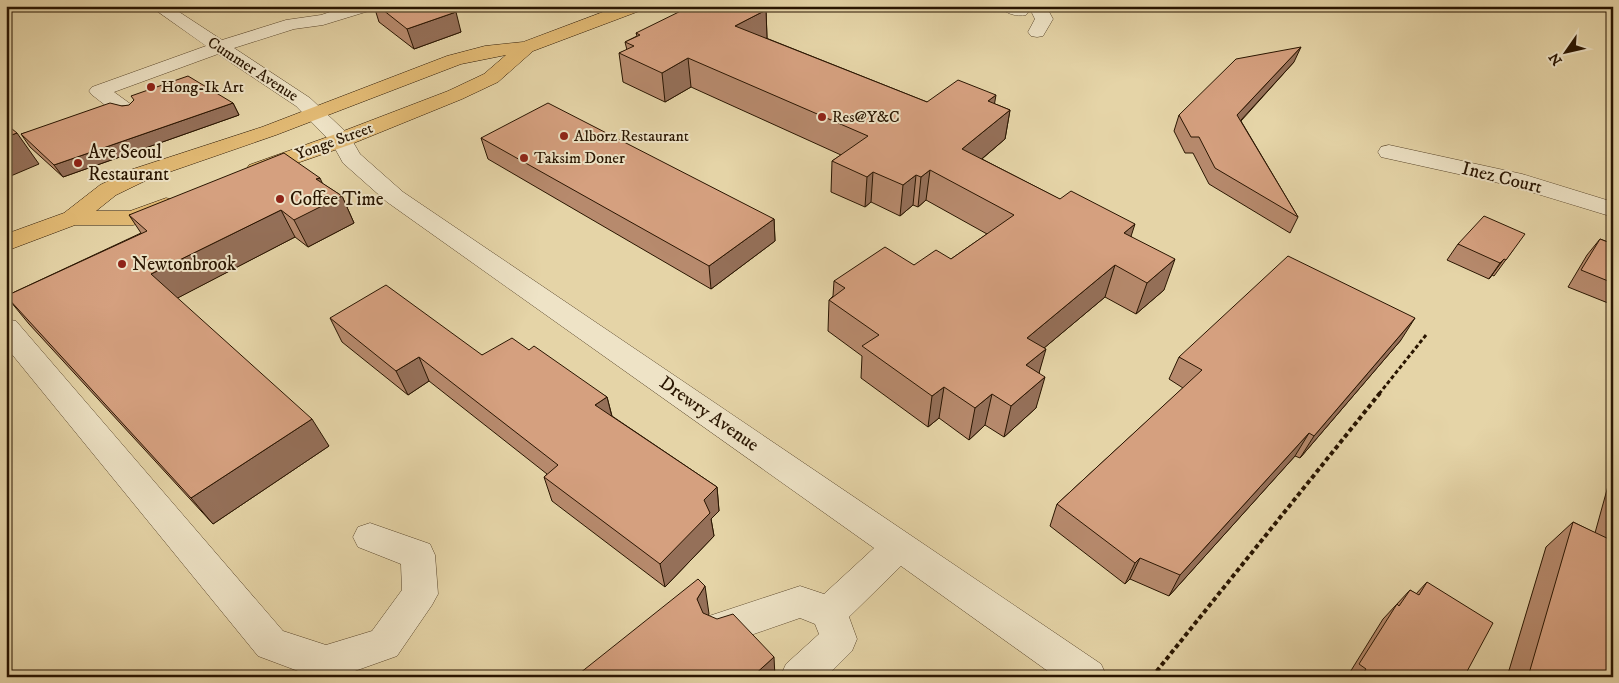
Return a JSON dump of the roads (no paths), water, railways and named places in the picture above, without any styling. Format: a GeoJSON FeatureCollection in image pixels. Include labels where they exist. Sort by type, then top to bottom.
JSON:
{"type":"FeatureCollection","features":[{"type":"Feature","properties":{"kind":"main road","name":"Yonge Street"},"geometry":{"type":"LineString","coordinates":[[6,243],[72,218],[108,190],[141,174],[269,131],[454,60],[485,52],[526,47],[636,6]]}},
{"type":"Feature","properties":{"kind":"main road","name":"Yonge Street"},"geometry":{"type":"LineString","coordinates":[[239,177],[340,140],[491,78],[526,47]]}},
{"type":"Feature","properties":{"kind":"main road","name":"Yonge Street"},"geometry":{"type":"LineString","coordinates":[[72,218],[133,218],[186,197]]}},
{"type":"Feature","properties":{"kind":"street","name":"Cummer Avenue"},"geometry":{"type":"LineString","coordinates":[[158,6],[303,102],[340,140]]}},
{"type":"Feature","properties":{"kind":"street"},"geometry":{"type":"LineString","coordinates":[[129,112],[100,91],[219,47],[287,18],[324,20],[366,6]]}},
{"type":"Feature","properties":{"kind":"street"},"geometry":{"type":"LineString","coordinates":[[1020,8],[1040,10],[1044,19],[1037,32]]}},
{"type":"Feature","properties":{"kind":"street","name":"Drewry Avenue"},"geometry":{"type":"LineString","coordinates":[[340,140],[351,158],[395,197],[1088,677]]}},
{"type":"Feature","properties":{"kind":"street","name":"Inez Court"},"geometry":{"type":"LineString","coordinates":[[1389,152],[1514,179],[1613,210]]}},
{"type":"Feature","properties":{"kind":"street"},"geometry":{"type":"LineString","coordinates":[[6,328],[271,644],[326,663],[384,644],[420,594],[418,555],[370,537]]}},
{"type":"Feature","properties":{"kind":"street"},"geometry":{"type":"LineString","coordinates":[[830,612],[899,546]]}},
{"type":"Feature","properties":{"kind":"street"},"geometry":{"type":"LineString","coordinates":[[722,628],[800,602],[830,612]]}},
{"type":"Feature","properties":{"kind":"street"},"geometry":{"type":"LineString","coordinates":[[799,677],[838,639],[830,612]]}},
{"type":"Feature","properties":{"kind":"place","name":"Hong-Ik Art"},"geometry":{"type":"Point","coordinates":[151,87]}},
{"type":"Feature","properties":{"kind":"place","name":"Res@Y&C"},"geometry":{"type":"Point","coordinates":[822,117]}},
{"type":"Feature","properties":{"kind":"place","name":"Alborz Restaurant"},"geometry":{"type":"Point","coordinates":[564,136]}},
{"type":"Feature","properties":{"kind":"place","name":"Taksim Doner"},"geometry":{"type":"Point","coordinates":[524,158]}},
{"type":"Feature","properties":{"kind":"place","name":"Ave Seoul Restaurant"},"geometry":{"type":"Point","coordinates":[78,163]}},
{"type":"Feature","properties":{"kind":"place","name":"Coffee Time"},"geometry":{"type":"Point","coordinates":[280,199]}},
{"type":"Feature","properties":{"kind":"place","name":"Newtonbrook"},"geometry":{"type":"Point","coordinates":[122,264]}}]}
